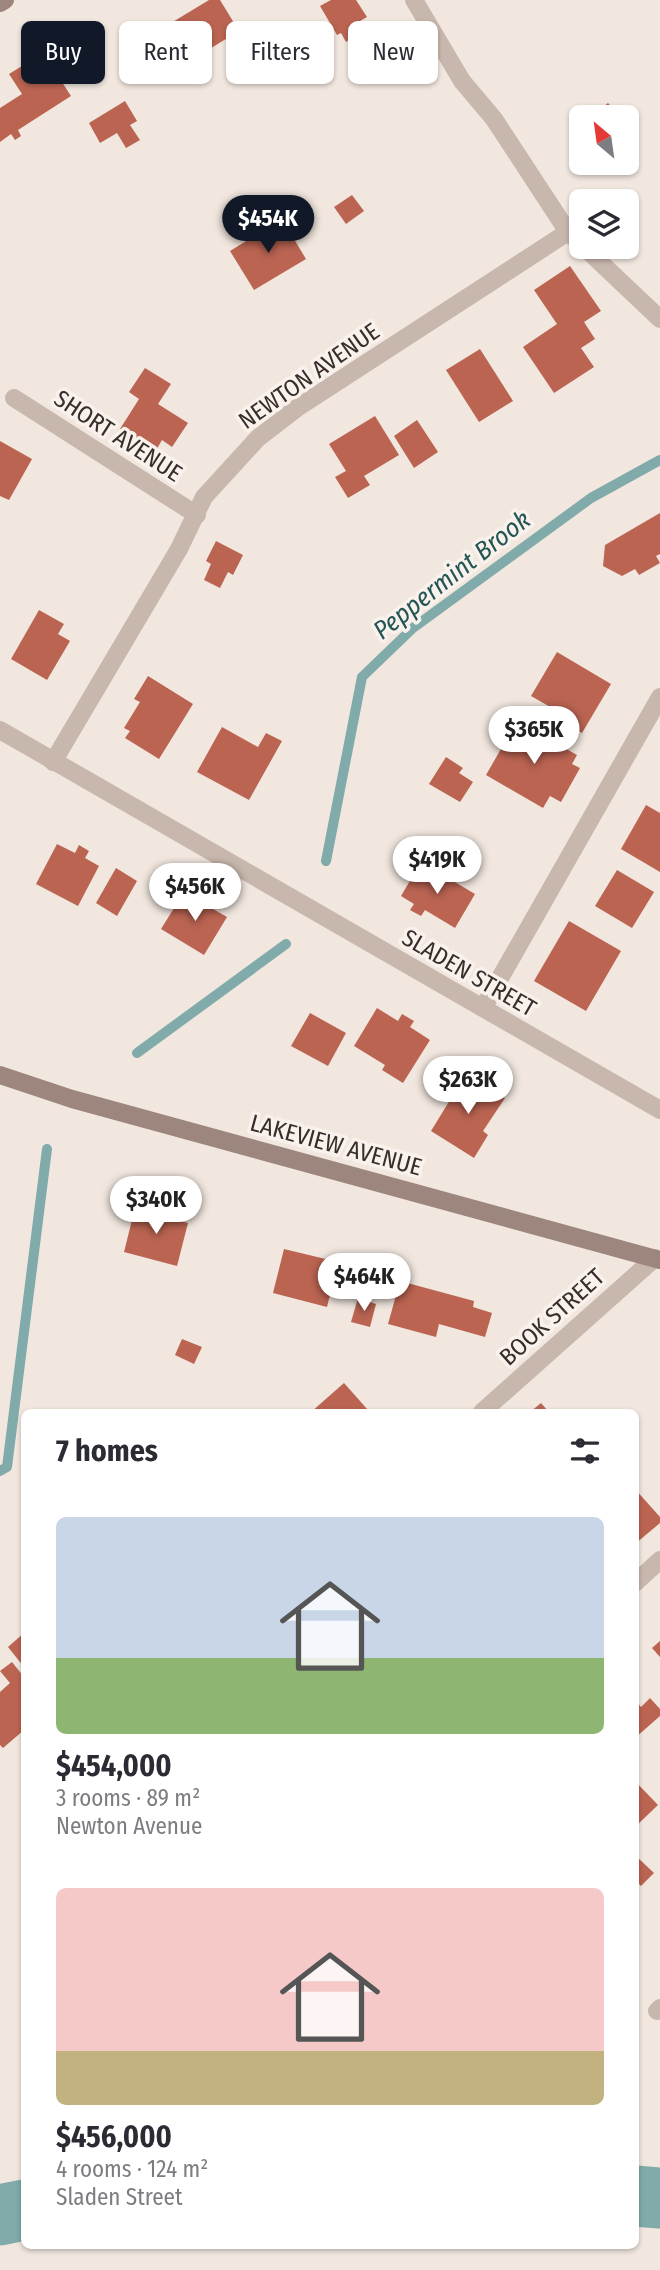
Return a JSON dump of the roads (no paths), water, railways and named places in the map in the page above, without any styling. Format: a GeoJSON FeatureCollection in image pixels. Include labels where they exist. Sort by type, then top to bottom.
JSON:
{"type":"FeatureCollection","features":[{"type":"Feature","properties":{"kind":"main road"},"geometry":{"type":"LineString","coordinates":[[0,3],[5,0]]}},
{"type":"Feature","properties":{"kind":"main road","name":"LAKEVIEW AVENUE"},"geometry":{"type":"LineString","coordinates":[[0,1075],[72,1099],[658,1259]]}},
{"type":"Feature","properties":{"kind":"street"},"geometry":{"type":"LineString","coordinates":[[414,0],[463,81],[494,119],[569,228]]}},
{"type":"Feature","properties":{"kind":"street","name":"NEWTON AVENUE"},"geometry":{"type":"LineString","coordinates":[[53,762],[197,515],[204,497],[258,438],[297,408],[569,246]]}},
{"type":"Feature","properties":{"kind":"street"},"geometry":{"type":"LineString","coordinates":[[597,259],[660,319]]}},
{"type":"Feature","properties":{"kind":"street","name":"SHORT AVENUE"},"geometry":{"type":"LineString","coordinates":[[14,398],[197,515]]}},
{"type":"Feature","properties":{"kind":"street"},"geometry":{"type":"LineString","coordinates":[[483,1008],[660,697]]}},
{"type":"Feature","properties":{"kind":"street","name":"SLADEN STREET"},"geometry":{"type":"LineString","coordinates":[[0,730],[660,1110]]}},
{"type":"Feature","properties":{"kind":"street","name":"BOOK STREET"},"geometry":{"type":"LineString","coordinates":[[485,1409],[658,1259]]}},
{"type":"Feature","properties":{"kind":"street"},"geometry":{"type":"LineString","coordinates":[[639,1579],[660,1560]]}},
{"type":"Feature","properties":{"kind":"waterway","name":"Peppermint Brook"},"geometry":{"type":"LineString","coordinates":[[326,861],[362,677],[413,628],[591,498],[660,460]]}},
{"type":"Feature","properties":{"kind":"waterway","name":"Peppermint Brook"},"geometry":{"type":"LineString","coordinates":[[137,1053],[286,944]]}},
{"type":"Feature","properties":{"kind":"waterway","name":"Peppermint Brook"},"geometry":{"type":"LineString","coordinates":[[0,1471],[7,1467],[47,1149]]}},
{"type":"Feature","properties":{"kind":"waterway"},"geometry":{"type":"LineString","coordinates":[[639,2196],[660,2198]]}},
{"type":"Feature","properties":{"kind":"waterway"},"geometry":{"type":"LineString","coordinates":[[0,2215],[21,2211]]}}]}
